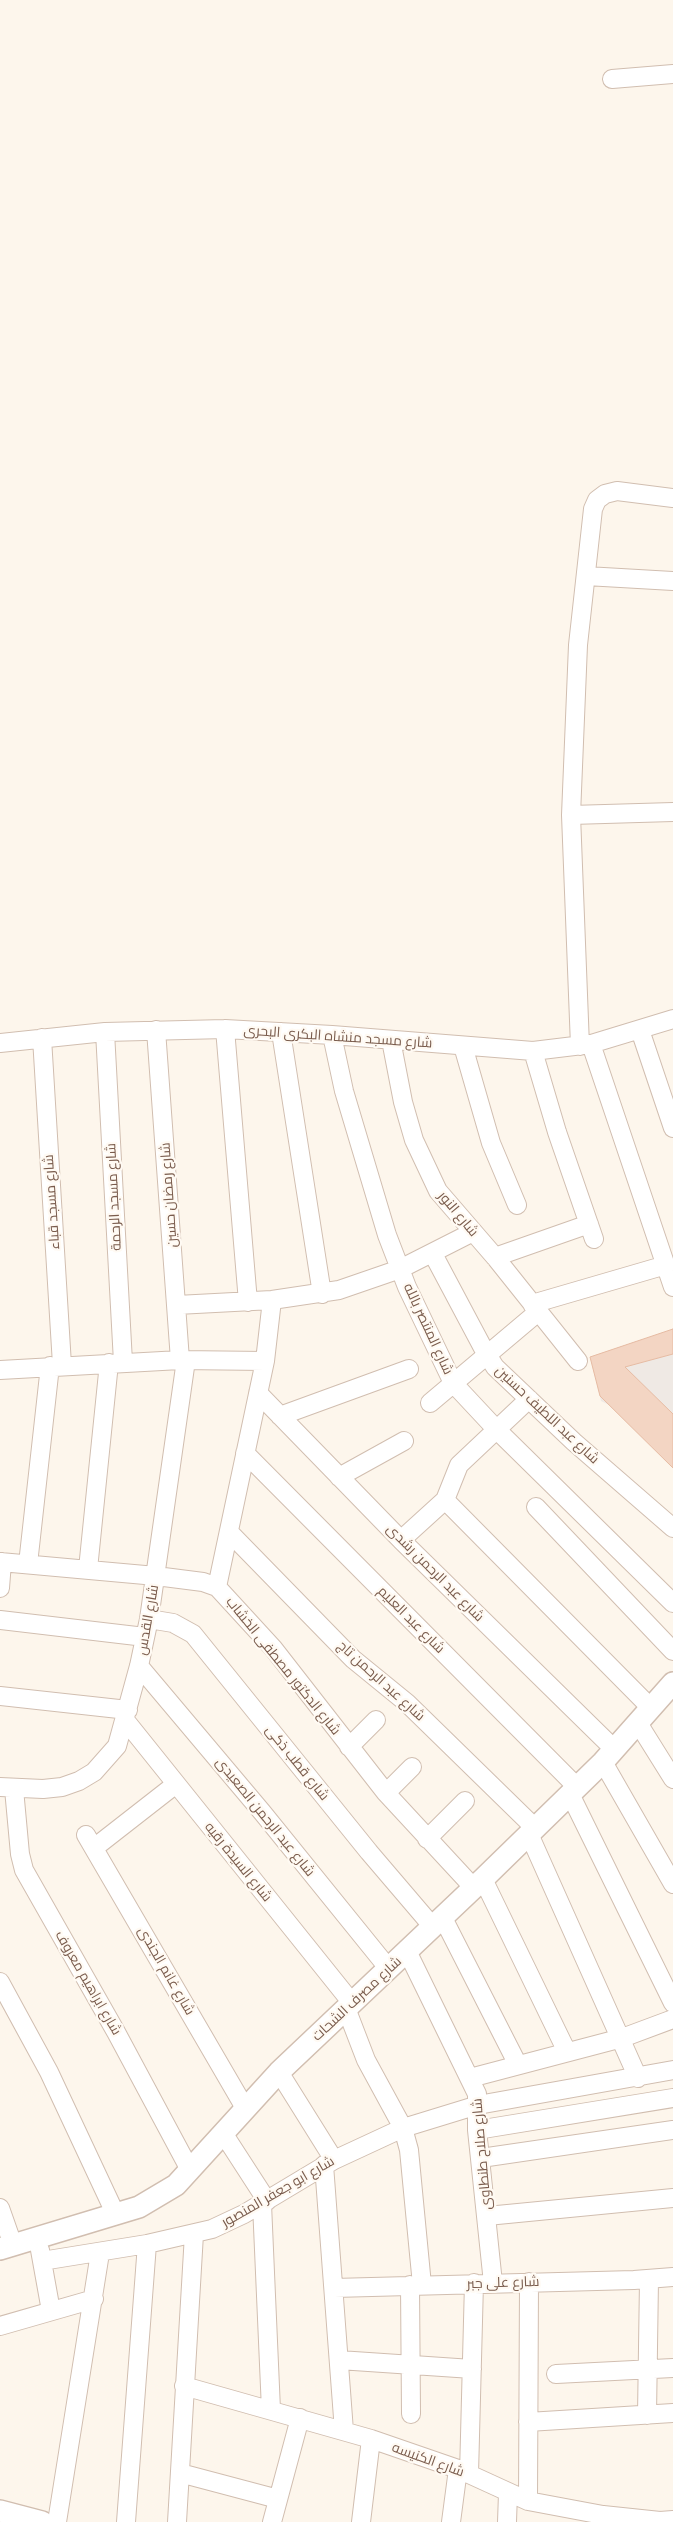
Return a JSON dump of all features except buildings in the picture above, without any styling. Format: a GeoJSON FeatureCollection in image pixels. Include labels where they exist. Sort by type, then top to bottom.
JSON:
{"type":"FeatureCollection","features":[{"type":"Feature","properties":{"kind":"street"},"geometry":{"type":"LineString","coordinates":[[612,79],[673,74]]}},
{"type":"Feature","properties":{"kind":"street"},"geometry":{"type":"LineString","coordinates":[[673,498],[617,492],[605,494],[597,500],[594,509],[578,645],[571,815],[585,1045],[673,1287]]}},
{"type":"Feature","properties":{"kind":"street"},"geometry":{"type":"LineString","coordinates":[[586,576],[673,581]]}},
{"type":"Feature","properties":{"kind":"street"},"geometry":{"type":"LineString","coordinates":[[571,815],[673,812]]}},
{"type":"Feature","properties":{"kind":"street","name":"شارع مسجد منشاه البكرى البحرى"},"geometry":{"type":"LineString","coordinates":[[0,1043],[105,1032],[225,1029],[332,1034],[533,1052],[585,1045],[673,1020]]}},
{"type":"Feature","properties":{"kind":"street"},"geometry":{"type":"LineString","coordinates":[[225,1029],[248,1302]]}},
{"type":"Feature","properties":{"kind":"street","name":"شارع رمضان حسين"},"geometry":{"type":"LineString","coordinates":[[156,1030],[183,1360]]}},
{"type":"Feature","properties":{"kind":"street"},"geometry":{"type":"LineString","coordinates":[[640,1030],[673,1128]]}},
{"type":"Feature","properties":{"kind":"street","name":"شارع مسجد الرحمة"},"geometry":{"type":"LineString","coordinates":[[88,1569],[116,1363],[105,1032]]}},
{"type":"Feature","properties":{"kind":"street"},"geometry":{"type":"LineString","coordinates":[[281,1032],[322,1294]]}},
{"type":"Feature","properties":{"kind":"street","name":"شارع المنتصر بالله"},"geometry":{"type":"LineString","coordinates":[[332,1034],[344,1091],[400,1270],[453,1383],[496,1429],[673,1603]]}},
{"type":"Feature","properties":{"kind":"street","name":"شارع مسجد قباء"},"geometry":{"type":"LineString","coordinates":[[28,1564],[56,1365],[42,1038]]}},
{"type":"Feature","properties":{"kind":"street","name":"شارع النور"},"geometry":{"type":"LineString","coordinates":[[391,1040],[402,1102],[425,1167],[438,1191],[495,1256],[578,1361]]}},
{"type":"Feature","properties":{"kind":"street"},"geometry":{"type":"LineString","coordinates":[[463,1046],[480,1111],[517,1205]]}},
{"type":"Feature","properties":{"kind":"street"},"geometry":{"type":"LineString","coordinates":[[495,1256],[592,1231],[557,1132],[533,1052]]}},
{"type":"Feature","properties":{"kind":"street"},"geometry":{"type":"LineString","coordinates":[[177,1305],[248,1302],[322,1294],[400,1270],[473,1232]]}},
{"type":"Feature","properties":{"kind":"street","name":"شارع عبد اللطيف حسنين"},"geometry":{"type":"LineString","coordinates":[[433,1254],[495,1367],[574,1442],[673,1528]]}},
{"type":"Feature","properties":{"kind":"street"},"geometry":{"type":"LineString","coordinates":[[430,1403],[487,1355],[535,1308],[666,1265]]}},
{"type":"Feature","properties":{"kind":"street"},"geometry":{"type":"LineString","coordinates":[[217,1588],[265,1361],[272,1300]]}},
{"type":"Feature","properties":{"kind":"street"},"geometry":{"type":"LineString","coordinates":[[0,1370],[56,1365],[183,1360],[265,1361]]}},
{"type":"Feature","properties":{"kind":"street","name":"شارع القدس"},"geometry":{"type":"LineString","coordinates":[[7,1788],[62,1787],[79,1781],[94,1772],[117,1746],[140,1666],[149,1619],[183,1360]]}},
{"type":"Feature","properties":{"kind":"street"},"geometry":{"type":"LineString","coordinates":[[280,1416],[409,1369]]}},
{"type":"Feature","properties":{"kind":"street","name":"شارع عبد الرحمن رشدى"},"geometry":{"type":"LineString","coordinates":[[258,1393],[609,1755],[673,1884]]}},
{"type":"Feature","properties":{"kind":"street"},"geometry":{"type":"LineString","coordinates":[[401,1540],[445,1500],[459,1465],[529,1399]]}},
{"type":"Feature","properties":{"kind":"street"},"geometry":{"type":"LineString","coordinates":[[339,1477],[404,1441]]}},
{"type":"Feature","properties":{"kind":"street","name":"شارع عبد العليم"},"geometry":{"type":"LineString","coordinates":[[245,1453],[573,1790],[673,2003]]}},
{"type":"Feature","properties":{"kind":"street"},"geometry":{"type":"LineString","coordinates":[[445,1500],[645,1716],[673,1779]]}},
{"type":"Feature","properties":{"kind":"street"},"geometry":{"type":"LineString","coordinates":[[536,1507],[673,1651]]}},
{"type":"Feature","properties":{"kind":"street","name":"شارع عبد الرحمن تاج"},"geometry":{"type":"LineString","coordinates":[[228,1532],[353,1659],[407,1703],[532,1831]]}},
{"type":"Feature","properties":{"kind":"street"},"geometry":{"type":"LineString","coordinates":[[0,1588],[1,1562]]}},
{"type":"Feature","properties":{"kind":"street","name":"شارع الدكتور مصطفى الخشاب"},"geometry":{"type":"LineString","coordinates":[[1,1562],[156,1576],[203,1582],[217,1588],[272,1648],[386,1793],[427,1839],[478,1883],[567,2052]]}},
{"type":"Feature","properties":{"kind":"street","name":"شارع قطب ذكى"},"geometry":{"type":"LineString","coordinates":[[149,1619],[173,1623],[193,1634],[369,1852],[438,1922],[518,2065]]}},
{"type":"Feature","properties":{"kind":"street"},"geometry":{"type":"LineString","coordinates":[[0,1620],[145,1638]]}},
{"type":"Feature","properties":{"kind":"street","name":"شارع عبد الرحمن الصعيدى"},"geometry":{"type":"LineString","coordinates":[[140,1666],[262,1812],[389,1969]]}},
{"type":"Feature","properties":{"kind":"street","name":"شارع مصرف الشحات"},"geometry":{"type":"LineString","coordinates":[[6,2247],[139,2207],[176,2185],[279,2072],[438,1922],[609,1755],[673,1682]]}},
{"type":"Feature","properties":{"kind":"street"},"geometry":{"type":"LineString","coordinates":[[0,1696],[127,1715]]}},
{"type":"Feature","properties":{"kind":"street","name":"شارع السيدة رقيه"},"geometry":{"type":"LineString","coordinates":[[127,1715],[176,1784],[349,2006],[366,2060],[403,2128],[412,2161],[416,2285],[411,2365],[411,2414]]}},
{"type":"Feature","properties":{"kind":"street"},"geometry":{"type":"LineString","coordinates":[[349,1747],[376,1720]]}},
{"type":"Feature","properties":{"kind":"street"},"geometry":{"type":"LineString","coordinates":[[386,1793],[412,1767]]}},
{"type":"Feature","properties":{"kind":"street","name":"شارع غانم الجندى"},"geometry":{"type":"LineString","coordinates":[[176,1784],[90,1842],[245,2108]]}},
{"type":"Feature","properties":{"kind":"street","name":"شارع ابراهيم معروف"},"geometry":{"type":"LineString","coordinates":[[7,1788],[24,1870],[116,2032],[190,2170]]}},
{"type":"Feature","properties":{"kind":"street"},"geometry":{"type":"LineString","coordinates":[[427,1839],[464,1801]]}},
{"type":"Feature","properties":{"kind":"street"},"geometry":{"type":"LineString","coordinates":[[532,1831],[638,2078]]}},
{"type":"Feature","properties":{"kind":"street","name":"شارع صلاح طنطاوى"},"geometry":{"type":"LineString","coordinates":[[407,1951],[477,2094],[477,2130],[493,2283]]}},
{"type":"Feature","properties":{"kind":"street"},"geometry":{"type":"LineString","coordinates":[[0,1982],[50,2072],[115,2213]]}},
{"type":"Feature","properties":{"kind":"street"},"geometry":{"type":"LineString","coordinates":[[470,2078],[622,2038],[673,2020]]}},
{"type":"Feature","properties":{"kind":"street","name":"شارع ابو جعفر المنصور"},"geometry":{"type":"LineString","coordinates":[[42,2261],[147,2244],[194,2234],[228,2222],[264,2203],[329,2162],[403,2128],[478,2104],[638,2078],[673,2070]]}},
{"type":"Feature","properties":{"kind":"street"},"geometry":{"type":"LineString","coordinates":[[279,2072],[329,2162],[334,2288],[344,2431]]}},
{"type":"Feature","properties":{"kind":"street"},"geometry":{"type":"LineString","coordinates":[[477,2130],[673,2098]]}},
{"type":"Feature","properties":{"kind":"street"},"geometry":{"type":"LineString","coordinates":[[481,2158],[673,2130]]}},
{"type":"Feature","properties":{"kind":"street"},"geometry":{"type":"LineString","coordinates":[[223,2133],[264,2203],[271,2410]]}},
{"type":"Feature","properties":{"kind":"street"},"geometry":{"type":"LineString","coordinates":[[487,2216],[673,2198]]}},
{"type":"Feature","properties":{"kind":"street"},"geometry":{"type":"LineString","coordinates":[[0,2208],[6,2247]]}},
{"type":"Feature","properties":{"kind":"street"},"geometry":{"type":"LineString","coordinates":[[177,2522],[194,2234]]}},
{"type":"Feature","properties":{"kind":"street"},"geometry":{"type":"LineString","coordinates":[[38,2238],[51,2311]]}},
{"type":"Feature","properties":{"kind":"street"},"geometry":{"type":"LineString","coordinates":[[126,2522],[147,2244]]}},
{"type":"Feature","properties":{"kind":"street"},"geometry":{"type":"LineString","coordinates":[[57,2522],[100,2253]]}},
{"type":"Feature","properties":{"kind":"street","name":"شارع على جبر"},"geometry":{"type":"LineString","coordinates":[[334,2288],[648,2280],[673,2277]]}},
{"type":"Feature","properties":{"kind":"street"},"geometry":{"type":"LineString","coordinates":[[647,2415],[648,2280]]}},
{"type":"Feature","properties":{"kind":"street"},"geometry":{"type":"LineString","coordinates":[[528,2501],[529,2282]]}},
{"type":"Feature","properties":{"kind":"street"},"geometry":{"type":"LineString","coordinates":[[451,2522],[463,2472],[472,2370],[474,2283]]}},
{"type":"Feature","properties":{"kind":"street"},"geometry":{"type":"LineString","coordinates":[[0,2326],[94,2300]]}},
{"type":"Feature","properties":{"kind":"street"},"geometry":{"type":"LineString","coordinates":[[339,2360],[472,2370]]}},
{"type":"Feature","properties":{"kind":"street"},"geometry":{"type":"LineString","coordinates":[[556,2374],[673,2368]]}},
{"type":"Feature","properties":{"kind":"street","name":"شارع الكنيسه"},"geometry":{"type":"LineString","coordinates":[[184,2386],[371,2439],[463,2472],[555,2514],[664,2521]]}},
{"type":"Feature","properties":{"kind":"street"},"geometry":{"type":"LineString","coordinates":[[528,2422],[673,2413]]}},
{"type":"Feature","properties":{"kind":"street"},"geometry":{"type":"LineString","coordinates":[[272,2522],[300,2418]]}},
{"type":"Feature","properties":{"kind":"street"},"geometry":{"type":"LineString","coordinates":[[361,2522],[371,2439]]}},
{"type":"Feature","properties":{"kind":"street"},"geometry":{"type":"LineString","coordinates":[[180,2473],[278,2499]]}},
{"type":"Feature","properties":{"kind":"street"},"geometry":{"type":"LineString","coordinates":[[507,2522],[508,2493]]}},
{"type":"Feature","properties":{"kind":"street"},"geometry":{"type":"LineString","coordinates":[[0,2511],[28,2520]]}},
{"type":"Feature","properties":{"kind":"shaded area"},"geometry":{"type":"Polygon","coordinates":[[[673,1329],[673,1468],[609,1405],[601,1401],[590,1357],[673,1329]]]}}]}
